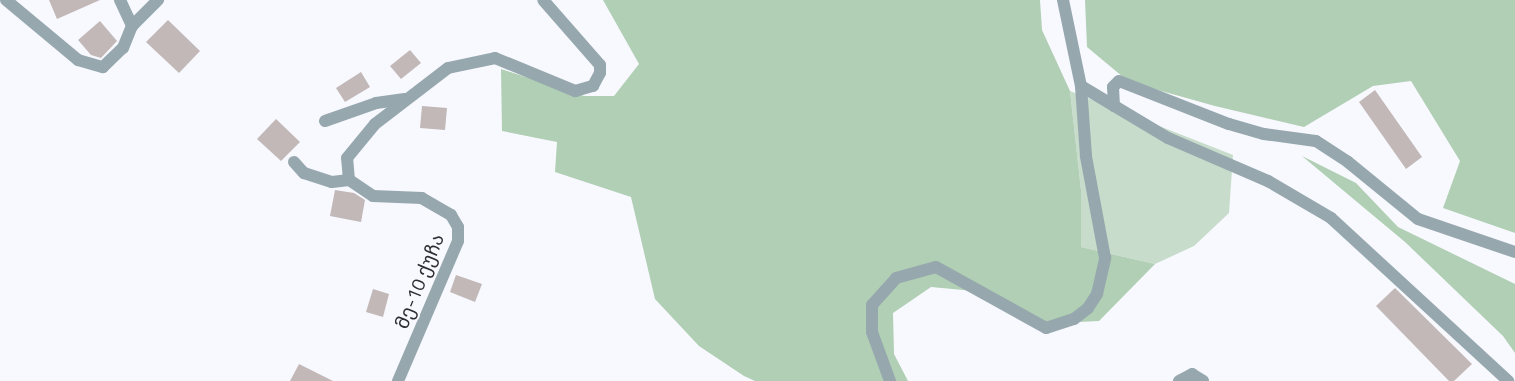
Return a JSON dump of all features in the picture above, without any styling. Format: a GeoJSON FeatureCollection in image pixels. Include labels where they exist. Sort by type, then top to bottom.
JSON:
{"type":"FeatureCollection","features":[{"type":"Feature","properties":{"kind":"street"},"geometry":{"type":"LineString","coordinates":[[6,0],[78,60],[103,67],[123,48],[132,26],[158,0]]}},
{"type":"Feature","properties":{"kind":"street"},"geometry":{"type":"LineString","coordinates":[[120,0],[132,26]]}},
{"type":"Feature","properties":{"kind":"street"},"geometry":{"type":"LineString","coordinates":[[294,162],[304,172],[332,182],[349,180],[347,158],[375,124],[405,99],[448,68],[496,58],[575,91],[593,86],[600,73],[600,65],[543,0]]}},
{"type":"Feature","properties":{"kind":"street"},"geometry":{"type":"LineString","coordinates":[[890,381],[872,332],[872,305],[896,278],[936,267],[1046,328],[1074,319],[1088,308],[1097,294],[1105,258],[1086,156],[1081,86],[1062,0]]}},
{"type":"Feature","properties":{"kind":"street"},"geometry":{"type":"LineString","coordinates":[[1114,106],[1113,87],[1119,81],[1229,124],[1264,134],[1316,141],[1348,162],[1418,219],[1515,252]]}},
{"type":"Feature","properties":{"kind":"street"},"geometry":{"type":"LineString","coordinates":[[1081,86],[1168,138],[1268,182],[1331,218],[1508,381]]}},
{"type":"Feature","properties":{"kind":"street"},"geometry":{"type":"LineString","coordinates":[[325,121],[376,103],[405,99]]}},
{"type":"Feature","properties":{"kind":"street","name":"მე-10 ქუჩა"},"geometry":{"type":"LineString","coordinates":[[349,180],[373,196],[422,198],[451,215],[458,226],[458,241],[398,381]]}},
{"type":"Feature","properties":{"kind":"street"},"geometry":{"type":"LineString","coordinates":[[1179,381],[1192,374],[1203,381]]}},
{"type":"Feature","properties":{"kind":"green space"},"geometry":{"type":"Polygon","coordinates":[[[603,0],[1040,0],[1042,30],[1070,91],[1081,190],[1081,247],[1155,264],[1099,321],[1038,324],[985,292],[931,287],[893,313],[894,354],[908,381],[755,381],[744,376],[699,346],[655,299],[631,197],[555,172],[557,142],[502,131],[501,69],[584,96],[614,96],[639,64],[603,0]]]}},
{"type":"Feature","properties":{"kind":"green space"},"geometry":{"type":"Polygon","coordinates":[[[1085,0],[1515,0],[1515,233],[1443,208],[1460,161],[1411,81],[1373,86],[1304,127],[1215,106],[1129,82],[1087,47],[1085,0]]]}},
{"type":"Feature","properties":{"kind":"green space"},"geometry":{"type":"Polygon","coordinates":[[[1070,91],[1233,155],[1229,213],[1194,246],[1155,264],[1081,247],[1081,190],[1070,91]]]}},
{"type":"Feature","properties":{"kind":"green space"},"geometry":{"type":"Polygon","coordinates":[[[1302,156],[1356,183],[1398,227],[1515,284],[1515,353],[1503,336],[1405,242],[1302,156]]]}},
{"type":"Feature","properties":{"kind":"building"},"geometry":{"type":"Polygon","coordinates":[[[49,0],[100,0],[57,19],[49,0]]]}},
{"type":"Feature","properties":{"kind":"building"},"geometry":{"type":"Polygon","coordinates":[[[168,20],[200,51],[179,73],[146,42],[168,20]]]}},
{"type":"Feature","properties":{"kind":"building"},"geometry":{"type":"Polygon","coordinates":[[[100,21],[117,41],[101,58],[91,55],[78,40],[100,21]]]}},
{"type":"Feature","properties":{"kind":"building"},"geometry":{"type":"Polygon","coordinates":[[[410,50],[421,63],[401,79],[390,66],[410,50]]]}},
{"type":"Feature","properties":{"kind":"building"},"geometry":{"type":"Polygon","coordinates":[[[361,72],[370,87],[345,102],[336,88],[361,72]]]}},
{"type":"Feature","properties":{"kind":"building"},"geometry":{"type":"Polygon","coordinates":[[[1375,90],[1422,157],[1406,169],[1359,102],[1375,90]]]}},
{"type":"Feature","properties":{"kind":"building"},"geometry":{"type":"Polygon","coordinates":[[[422,106],[447,108],[445,130],[420,128],[422,106]]]}},
{"type":"Feature","properties":{"kind":"building"},"geometry":{"type":"Polygon","coordinates":[[[276,119],[300,142],[281,161],[257,139],[276,119]]]}},
{"type":"Feature","properties":{"kind":"building"},"geometry":{"type":"Polygon","coordinates":[[[335,190],[354,193],[365,200],[361,222],[330,216],[335,190]]]}},
{"type":"Feature","properties":{"kind":"building"},"geometry":{"type":"Polygon","coordinates":[[[456,275],[482,284],[475,302],[450,292],[456,275]]]}},
{"type":"Feature","properties":{"kind":"building"},"geometry":{"type":"Polygon","coordinates":[[[1395,288],[1472,364],[1454,381],[1449,381],[1376,306],[1395,288]]]}},
{"type":"Feature","properties":{"kind":"building"},"geometry":{"type":"Polygon","coordinates":[[[373,289],[389,294],[383,317],[366,312],[373,289]]]}},
{"type":"Feature","properties":{"kind":"building"},"geometry":{"type":"Polygon","coordinates":[[[299,364],[333,381],[290,381],[299,364]]]}}]}
